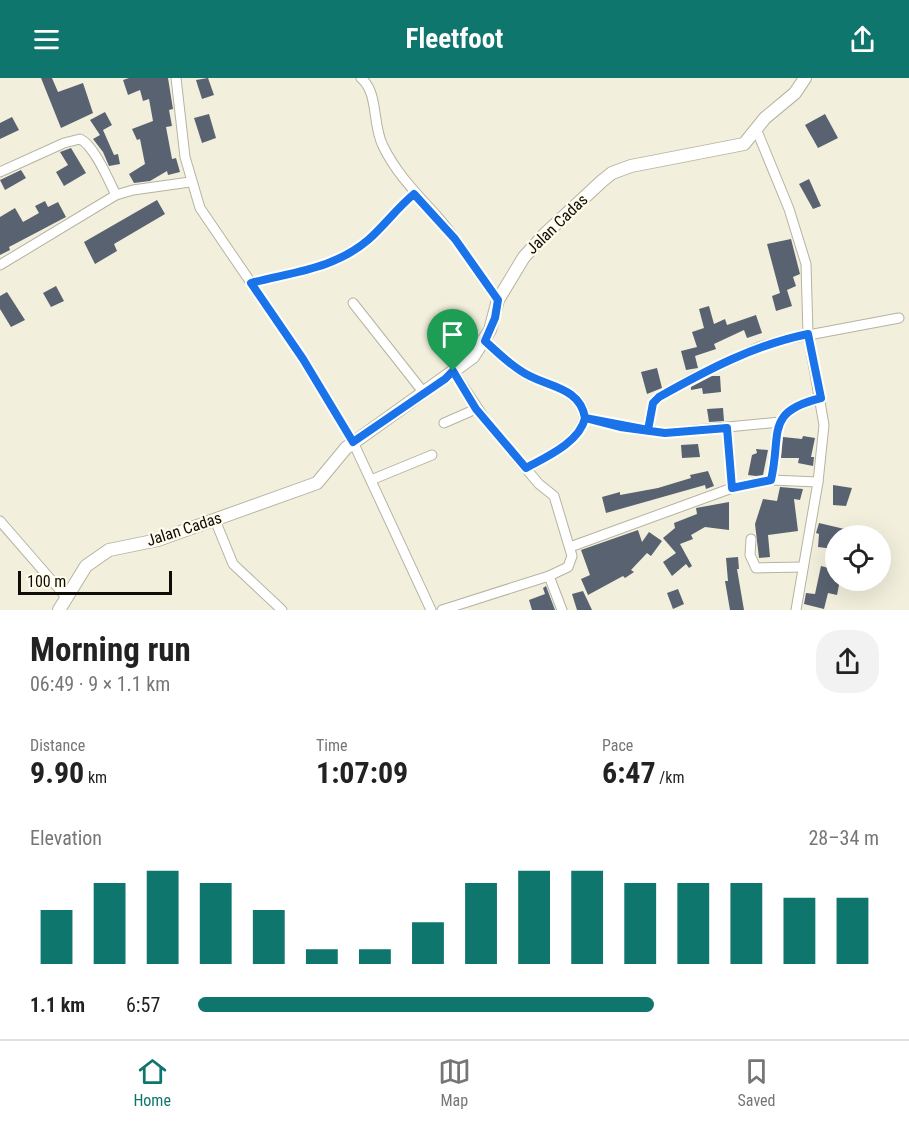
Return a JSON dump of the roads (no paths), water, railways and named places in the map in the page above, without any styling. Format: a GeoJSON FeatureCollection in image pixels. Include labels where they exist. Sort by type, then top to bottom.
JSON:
{"type":"FeatureCollection","features":[{"type":"Feature","properties":{"kind":"street"},"geometry":{"type":"LineString","coordinates":[[176,78],[178,116],[190,182],[200,208],[303,359],[353,442],[431,610]]}},
{"type":"Feature","properties":{"kind":"street"},"geometry":{"type":"LineString","coordinates":[[361,78],[370,88],[377,130],[383,147],[414,194],[455,239],[498,300]]}},
{"type":"Feature","properties":{"kind":"street","name":"Jalan Cadas"},"geometry":{"type":"LineString","coordinates":[[59,610],[86,566],[109,550],[158,540],[311,487],[323,478],[339,455],[353,442],[473,357],[485,341],[495,318],[498,300],[532,247],[612,174],[656,160],[705,153],[744,144],[757,131],[765,118],[795,93],[805,78]]}},
{"type":"Feature","properties":{"kind":"street"},"geometry":{"type":"LineString","coordinates":[[757,131],[800,239],[809,283],[808,334],[824,424],[818,482],[796,610]]}},
{"type":"Feature","properties":{"kind":"street"},"geometry":{"type":"LineString","coordinates":[[0,172],[64,143],[80,139],[86,143],[97,159],[116,195]]}},
{"type":"Feature","properties":{"kind":"street"},"geometry":{"type":"LineString","coordinates":[[0,265],[116,195],[133,190],[190,182]]}},
{"type":"Feature","properties":{"kind":"street"},"geometry":{"type":"LineString","coordinates":[[251,283],[323,267],[352,252],[369,239],[414,194]]}},
{"type":"Feature","properties":{"kind":"street"},"geometry":{"type":"LineString","coordinates":[[353,303],[424,393]]}},
{"type":"Feature","properties":{"kind":"street"},"geometry":{"type":"LineString","coordinates":[[648,430],[653,403],[694,376],[759,347],[808,334],[899,318]]}},
{"type":"Feature","properties":{"kind":"street"},"geometry":{"type":"LineString","coordinates":[[485,341],[522,373],[571,394],[581,406],[585,418],[584,426],[577,434],[553,453],[526,468]]}},
{"type":"Feature","properties":{"kind":"street"},"geometry":{"type":"LineString","coordinates":[[442,610],[549,576],[571,564],[570,547],[554,496],[539,484],[476,409],[453,371]]}},
{"type":"Feature","properties":{"kind":"street"},"geometry":{"type":"LineString","coordinates":[[771,480],[780,422],[791,407],[821,398]]}},
{"type":"Feature","properties":{"kind":"street"},"geometry":{"type":"LineString","coordinates":[[444,423],[476,409]]}},
{"type":"Feature","properties":{"kind":"street"},"geometry":{"type":"LineString","coordinates":[[585,418],[648,430],[684,432],[727,428],[756,422],[780,422]]}},
{"type":"Feature","properties":{"kind":"street"},"geometry":{"type":"LineString","coordinates":[[727,428],[732,488]]}},
{"type":"Feature","properties":{"kind":"street"},"geometry":{"type":"LineString","coordinates":[[371,480],[432,455]]}},
{"type":"Feature","properties":{"kind":"street"},"geometry":{"type":"LineString","coordinates":[[570,547],[732,488],[771,480],[818,482]]}},
{"type":"Feature","properties":{"kind":"street"},"geometry":{"type":"LineString","coordinates":[[215,520],[233,564],[282,610]]}},
{"type":"Feature","properties":{"kind":"street"},"geometry":{"type":"LineString","coordinates":[[0,521],[66,597]]}},
{"type":"Feature","properties":{"kind":"street"},"geometry":{"type":"LineString","coordinates":[[751,539],[750,555],[756,568],[804,567]]}},
{"type":"Feature","properties":{"kind":"street"},"geometry":{"type":"LineString","coordinates":[[549,576],[562,610]]}}]}
